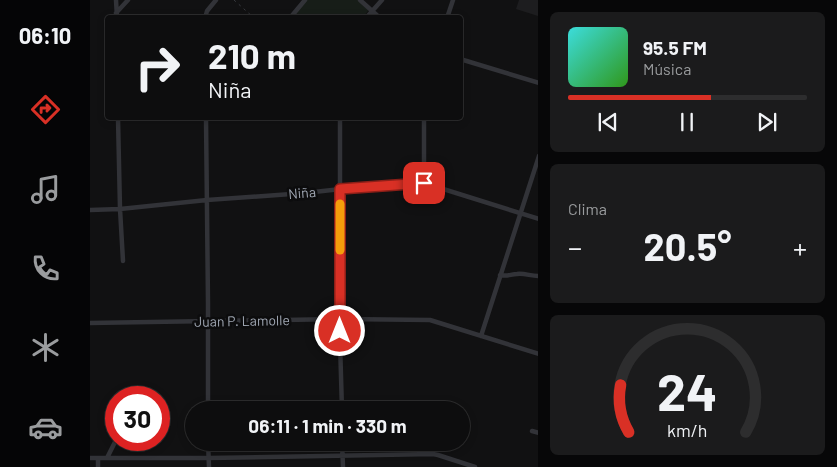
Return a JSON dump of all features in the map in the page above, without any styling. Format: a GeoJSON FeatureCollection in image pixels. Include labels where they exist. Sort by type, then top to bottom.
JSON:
{"type":"FeatureCollection","features":[{"type":"Feature","properties":{"kind":"street"},"geometry":{"type":"LineString","coordinates":[[116,0],[116,15]]}},
{"type":"Feature","properties":{"kind":"street"},"geometry":{"type":"LineString","coordinates":[[116,15],[128,0]]}},
{"type":"Feature","properties":{"kind":"street"},"geometry":{"type":"LineString","coordinates":[[206,15],[216,0]]}},
{"type":"Feature","properties":{"kind":"street"},"geometry":{"type":"LineString","coordinates":[[292,15],[305,0]]}},
{"type":"Feature","properties":{"kind":"street"},"geometry":{"type":"LineString","coordinates":[[360,0],[377,15]]}},
{"type":"Feature","properties":{"kind":"street"},"geometry":{"type":"LineString","coordinates":[[369,15],[382,0]]}},
{"type":"Feature","properties":{"kind":"street"},"geometry":{"type":"LineString","coordinates":[[448,15],[452,0]]}},
{"type":"Feature","properties":{"kind":"street"},"geometry":{"type":"LineString","coordinates":[[463,60],[538,83]]}},
{"type":"Feature","properties":{"kind":"street"},"geometry":{"type":"LineString","coordinates":[[118,120],[123,261]]}},
{"type":"Feature","properties":{"kind":"street"},"geometry":{"type":"LineString","coordinates":[[206,120],[208,401]]}},
{"type":"Feature","properties":{"kind":"street"},"geometry":{"type":"LineString","coordinates":[[340,120],[342,401]]}},
{"type":"Feature","properties":{"kind":"street"},"geometry":{"type":"LineString","coordinates":[[424,120],[424,183]]}},
{"type":"Feature","properties":{"kind":"street"},"geometry":{"type":"LineString","coordinates":[[481,336],[538,156]]}},
{"type":"Feature","properties":{"kind":"street","name":"Niña"},"geometry":{"type":"LineString","coordinates":[[90,210],[424,183],[538,219]]}},
{"type":"Feature","properties":{"kind":"street"},"geometry":{"type":"LineString","coordinates":[[500,275],[538,276]]}},
{"type":"Feature","properties":{"kind":"street","name":"Juan P. Lamolle"},"geometry":{"type":"LineString","coordinates":[[90,323],[340,319],[430,320],[538,354]]}},
{"type":"Feature","properties":{"kind":"street"},"geometry":{"type":"LineString","coordinates":[[532,431],[538,433]]}},
{"type":"Feature","properties":{"kind":"street"},"geometry":{"type":"LineString","coordinates":[[107,458],[110,451]]}},
{"type":"Feature","properties":{"kind":"street"},"geometry":{"type":"LineString","coordinates":[[208,451],[208,467]]}},
{"type":"Feature","properties":{"kind":"street"},"geometry":{"type":"LineString","coordinates":[[343,451],[343,467]]}},
{"type":"Feature","properties":{"kind":"street"},"geometry":{"type":"LineString","coordinates":[[90,458],[433,454],[475,467]]}},
{"type":"Feature","properties":{"kind":"street"},"geometry":{"type":"LineString","coordinates":[[98,458],[98,467]]}},
{"type":"Feature","properties":{"kind":"path"},"geometry":{"type":"LineString","coordinates":[[234,0],[251,15]]}},
{"type":"Feature","properties":{"kind":"shaded area"},"geometry":{"type":"Polygon","coordinates":[[[307,0],[358,0],[368,10],[365,15],[294,15],[307,0]]]}},
{"type":"Feature","properties":{"kind":"shaded area"},"geometry":{"type":"Polygon","coordinates":[[[519,0],[538,0],[538,16],[516,9],[519,0]]]}},
{"type":"Feature","properties":{"kind":"slow traffic"},"geometry":{"type":"LineString","coordinates":[[340,204],[340,250]]}},
{"type":"Feature","properties":{"kind":"route"},"geometry":{"type":"LineString","coordinates":[[340,331],[340,189],[424,183]]}}]}
